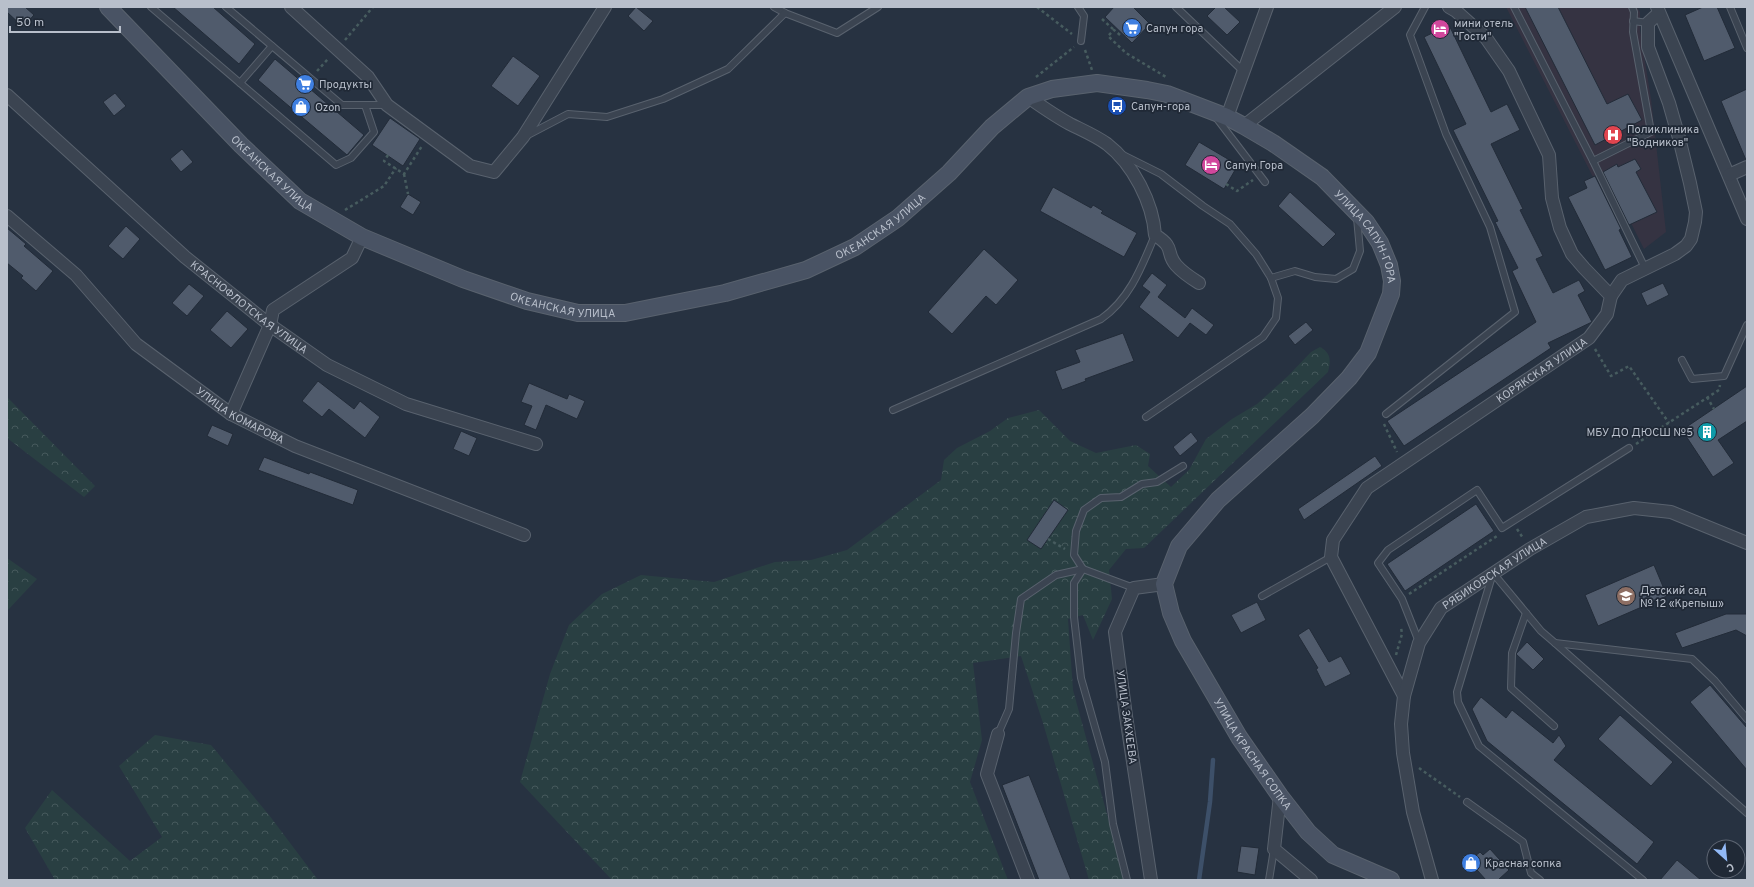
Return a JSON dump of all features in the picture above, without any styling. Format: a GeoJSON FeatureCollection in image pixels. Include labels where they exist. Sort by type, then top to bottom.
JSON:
{"type":"FeatureCollection","features":[{"type":"Feature","properties":{"kind":"main road","name":"ОКЕАНСКАЯ УЛИЦА"},"geometry":{"type":"LineString","coordinates":[[108,7],[241,145],[300,201],[362,237],[470,282],[527,302],[578,313],[626,313],[725,293],[806,270],[855,247],[898,218],[949,173],[992,127],[1028,97],[1052,89]]}},
{"type":"Feature","properties":{"kind":"main road","name":"УЛИЦА САПУН-ГОРА"},"geometry":{"type":"LineString","coordinates":[[1052,89],[1097,83],[1147,90],[1167,94],[1244,126],[1273,143],[1322,177],[1366,222],[1380,243],[1389,265],[1392,281],[1391,294],[1368,353],[1350,378],[1312,416],[1218,500],[1179,546],[1164,584]]}},
{"type":"Feature","properties":{"kind":"main road","name":"УЛИЦА КРАСНАЯ СОПКА"},"geometry":{"type":"LineString","coordinates":[[1164,584],[1171,613],[1184,641],[1239,737],[1280,796],[1308,832],[1332,855],[1391,880]]}},
{"type":"Feature","properties":{"kind":"street"},"geometry":{"type":"LineString","coordinates":[[291,7],[368,77],[387,105],[470,166],[494,172],[523,137],[605,7]]}},
{"type":"Feature","properties":{"kind":"street"},"geometry":{"type":"LineString","coordinates":[[1226,118],[1267,7]]}},
{"type":"Feature","properties":{"kind":"street"},"geometry":{"type":"LineString","coordinates":[[1244,126],[1395,7]]}},
{"type":"Feature","properties":{"kind":"street"},"geometry":{"type":"LineString","coordinates":[[1449,7],[1456,10],[1486,38],[1509,71],[1549,154],[1552,198],[1560,228],[1572,254],[1611,296]]}},
{"type":"Feature","properties":{"kind":"street"},"geometry":{"type":"LineString","coordinates":[[1648,23],[1658,10],[1747,219]]}},
{"type":"Feature","properties":{"kind":"street","name":"КОРЯКСКАЯ УЛИЦА"},"geometry":{"type":"LineString","coordinates":[[1331,557],[1332,540],[1367,488],[1589,338],[1606,314],[1611,296],[1622,280],[1675,254],[1686,246],[1691,239],[1696,222],[1696,212],[1679,138],[1648,47],[1648,23]]}},
{"type":"Feature","properties":{"kind":"street","name":"КРАСНОФЛОТСКАЯ УЛИЦА"},"geometry":{"type":"LineString","coordinates":[[7,95],[185,257],[270,325],[328,365],[406,404],[536,444]]}},
{"type":"Feature","properties":{"kind":"street"},"geometry":{"type":"LineString","coordinates":[[1028,97],[1050,112],[1100,140],[1116,152],[1130,170],[1141,189],[1152,213],[1155,235],[1169,245],[1177,267],[1199,283]]}},
{"type":"Feature","properties":{"kind":"street"},"geometry":{"type":"LineString","coordinates":[[1729,176],[1747,167]]}},
{"type":"Feature","properties":{"kind":"street","name":"УЛИЦА КОМАРОВА"},"geometry":{"type":"LineString","coordinates":[[7,216],[76,275],[136,344],[231,414],[296,446],[524,535]]}},
{"type":"Feature","properties":{"kind":"street"},"geometry":{"type":"LineString","coordinates":[[231,414],[270,325],[273,310],[352,258],[362,237]]}},
{"type":"Feature","properties":{"kind":"street","name":"РЯБИКОВСКАЯ УЛИЦА"},"geometry":{"type":"LineString","coordinates":[[1432,880],[1413,812],[1403,753],[1401,724],[1404,696],[1419,644],[1441,608],[1530,550],[1586,517],[1634,508],[1671,512],[1747,544]]}},
{"type":"Feature","properties":{"kind":"street"},"geometry":{"type":"LineString","coordinates":[[1331,557],[1404,696]]}},
{"type":"Feature","properties":{"kind":"street"},"geometry":{"type":"LineString","coordinates":[[1134,588],[1164,584]]}},
{"type":"Feature","properties":{"kind":"street","name":"УЛИЦА ЗАКХЕЕВА"},"geometry":{"type":"LineString","coordinates":[[1134,588],[1115,632],[1151,880]]}},
{"type":"Feature","properties":{"kind":"street"},"geometry":{"type":"LineString","coordinates":[[998,734],[987,774],[1028,880]]}},
{"type":"Feature","properties":{"kind":"street"},"geometry":{"type":"LineString","coordinates":[[1280,796],[1274,849],[1310,880]]}},
{"type":"Feature","properties":{"kind":"lane"},"geometry":{"type":"LineString","coordinates":[[151,7],[336,165],[351,158],[374,132],[365,105]]}},
{"type":"Feature","properties":{"kind":"lane"},"geometry":{"type":"LineString","coordinates":[[226,7],[342,105],[387,105]]}},
{"type":"Feature","properties":{"kind":"lane"},"geometry":{"type":"LineString","coordinates":[[774,7],[785,13],[837,33],[878,7]]}},
{"type":"Feature","properties":{"kind":"lane"},"geometry":{"type":"LineString","coordinates":[[1078,7],[1084,16],[1081,41]]}},
{"type":"Feature","properties":{"kind":"lane"},"geometry":{"type":"LineString","coordinates":[[1176,7],[1243,71]]}},
{"type":"Feature","properties":{"kind":"lane"},"geometry":{"type":"LineString","coordinates":[[1386,414],[1515,312],[1490,227],[1446,134],[1410,35],[1425,7]]}},
{"type":"Feature","properties":{"kind":"lane"},"geometry":{"type":"LineString","coordinates":[[1514,7],[1645,268]]}},
{"type":"Feature","properties":{"kind":"lane"},"geometry":{"type":"LineString","coordinates":[[1593,162],[1650,132],[1633,32],[1634,12],[1632,7]]}},
{"type":"Feature","properties":{"kind":"lane"},"geometry":{"type":"LineString","coordinates":[[1730,7],[1747,48]]}},
{"type":"Feature","properties":{"kind":"lane"},"geometry":{"type":"LineString","coordinates":[[523,137],[568,114],[607,117],[663,99],[728,69],[785,13]]}},
{"type":"Feature","properties":{"kind":"lane"},"geometry":{"type":"LineString","coordinates":[[1633,21],[1648,23]]}},
{"type":"Feature","properties":{"kind":"lane"},"geometry":{"type":"LineString","coordinates":[[240,83],[272,46]]}},
{"type":"Feature","properties":{"kind":"lane"},"geometry":{"type":"LineString","coordinates":[[1211,112],[1265,182]]}},
{"type":"Feature","properties":{"kind":"lane"},"geometry":{"type":"LineString","coordinates":[[1116,152],[1161,174],[1203,206],[1230,224],[1256,254],[1271,278],[1278,298],[1276,318],[1263,337],[1146,417]]}},
{"type":"Feature","properties":{"kind":"lane"},"geometry":{"type":"LineString","coordinates":[[1271,278],[1295,271],[1315,277],[1336,279],[1354,269],[1360,251],[1357,212]]}},
{"type":"Feature","properties":{"kind":"lane"},"geometry":{"type":"LineString","coordinates":[[893,410],[1101,319],[1116,308],[1123,298],[1141,266],[1155,235]]}},
{"type":"Feature","properties":{"kind":"lane"},"geometry":{"type":"LineString","coordinates":[[1682,360],[1692,379],[1724,376],[1747,325]]}},
{"type":"Feature","properties":{"kind":"lane"},"geometry":{"type":"LineString","coordinates":[[1419,644],[1402,599],[1378,563],[1388,550],[1477,490],[1502,528],[1629,448]]}},
{"type":"Feature","properties":{"kind":"lane"},"geometry":{"type":"LineString","coordinates":[[1083,569],[1074,555],[1076,531],[1084,510],[1101,498],[1121,497],[1142,484],[1157,482],[1183,466]]}},
{"type":"Feature","properties":{"kind":"lane"},"geometry":{"type":"LineString","coordinates":[[1262,596],[1331,557]]}},
{"type":"Feature","properties":{"kind":"lane"},"geometry":{"type":"LineString","coordinates":[[1083,569],[1074,583],[1074,617],[1081,678],[1105,762],[1113,824],[1127,880]]}},
{"type":"Feature","properties":{"kind":"lane"},"geometry":{"type":"LineString","coordinates":[[998,734],[1009,709],[1016,633],[1021,599],[1056,574],[1083,569],[1134,588]]}},
{"type":"Feature","properties":{"kind":"lane"},"geometry":{"type":"LineString","coordinates":[[1494,573],[1541,631],[1747,813]]}},
{"type":"Feature","properties":{"kind":"lane"},"geometry":{"type":"LineString","coordinates":[[1494,573],[1457,692],[1458,702],[1479,746],[1643,880]]}},
{"type":"Feature","properties":{"kind":"lane"},"geometry":{"type":"LineString","coordinates":[[1526,613],[1512,653],[1511,688],[1554,726]]}},
{"type":"Feature","properties":{"kind":"lane"},"geometry":{"type":"LineString","coordinates":[[1555,643],[1692,659],[1715,681],[1747,719]]}},
{"type":"Feature","properties":{"kind":"lane"},"geometry":{"type":"LineString","coordinates":[[1467,802],[1522,842],[1531,873],[1540,880]]}},
{"type":"Feature","properties":{"kind":"lane"},"geometry":{"type":"LineString","coordinates":[[1269,880],[1274,849]]}},
{"type":"Feature","properties":{"kind":"path"},"geometry":{"type":"LineString","coordinates":[[310,78],[373,7]]}},
{"type":"Feature","properties":{"kind":"path"},"geometry":{"type":"LineString","coordinates":[[1102,19],[1120,36]]}},
{"type":"Feature","properties":{"kind":"path"},"geometry":{"type":"LineString","coordinates":[[1114,30],[1108,36],[1126,53],[1166,78]]}},
{"type":"Feature","properties":{"kind":"path"},"geometry":{"type":"LineString","coordinates":[[1033,80],[1081,41]]}},
{"type":"Feature","properties":{"kind":"path"},"geometry":{"type":"LineString","coordinates":[[404,174],[429,136]]}},
{"type":"Feature","properties":{"kind":"path"},"geometry":{"type":"LineString","coordinates":[[388,155],[384,161],[404,174],[408,194]]}},
{"type":"Feature","properties":{"kind":"path"},"geometry":{"type":"LineString","coordinates":[[341,212],[384,186],[396,168]]}},
{"type":"Feature","properties":{"kind":"path"},"geometry":{"type":"LineString","coordinates":[[1226,184],[1236,191],[1250,182]]}},
{"type":"Feature","properties":{"kind":"path"},"geometry":{"type":"LineString","coordinates":[[1589,338],[1611,376],[1629,366],[1669,423]]}},
{"type":"Feature","properties":{"kind":"path"},"geometry":{"type":"LineString","coordinates":[[1629,448],[1718,390],[1724,376]]}},
{"type":"Feature","properties":{"kind":"path"},"geometry":{"type":"LineString","coordinates":[[1707,398],[1714,408]]}},
{"type":"Feature","properties":{"kind":"path"},"geometry":{"type":"LineString","coordinates":[[1386,414],[1381,419],[1403,464]]}},
{"type":"Feature","properties":{"kind":"path"},"geometry":{"type":"LineString","coordinates":[[1512,522],[1530,550]]}},
{"type":"Feature","properties":{"kind":"path"},"geometry":{"type":"LineString","coordinates":[[1402,599],[1500,534],[1502,528]]}},
{"type":"Feature","properties":{"kind":"path"},"geometry":{"type":"LineString","coordinates":[[1048,538],[1074,555]]}},
{"type":"Feature","properties":{"kind":"path"},"geometry":{"type":"LineString","coordinates":[[1392,674],[1402,634],[1401,626]]}},
{"type":"Feature","properties":{"kind":"path"},"geometry":{"type":"LineString","coordinates":[[1414,764],[1467,802]]}},
{"type":"Feature","properties":{"kind":"shaded area","name":"Поликлиника \"Водников\""},"geometry":{"type":"Polygon","coordinates":[[[1506,7],[1637,7],[1640,12],[1640,30],[1651,99],[1666,232],[1644,249],[1605,171],[1593,177],[1506,7]]]}},
{"type":"Feature","properties":{"kind":"green space"},"geometry":{"type":"Polygon","coordinates":[[[1320,347],[1324,349],[1329,357],[1330,364],[1328,372],[1144,548],[1126,549],[1109,570],[1112,599],[1093,640],[1083,615],[1068,619],[1073,690],[1125,880],[1089,880],[1043,723],[1021,656],[973,663],[982,740],[970,782],[1008,880],[612,880],[520,782],[550,674],[569,625],[602,594],[641,575],[714,582],[775,562],[811,560],[847,550],[941,480],[944,460],[957,448],[990,431],[1008,418],[1039,410],[1070,441],[1096,453],[1136,445],[1150,454],[1148,466],[1171,487],[1189,470],[1206,439],[1232,419],[1257,404],[1288,376],[1311,352],[1320,347]]]}},
{"type":"Feature","properties":{"kind":"green space"},"geometry":{"type":"Polygon","coordinates":[[[7,397],[95,486],[84,497],[7,438],[7,397]]]}},
{"type":"Feature","properties":{"kind":"green space"},"geometry":{"type":"Polygon","coordinates":[[[7,558],[37,579],[7,611],[7,558]]]}},
{"type":"Feature","properties":{"kind":"green space"},"geometry":{"type":"Polygon","coordinates":[[[155,735],[211,745],[269,815],[318,880],[55,880],[25,828],[52,790],[130,861],[162,837],[119,766],[155,735]]]}},
{"type":"Feature","properties":{"kind":"building"},"geometry":{"type":"Polygon","coordinates":[[[7,7],[25,7],[34,15],[23,27],[7,12],[7,7]]]}},
{"type":"Feature","properties":{"kind":"building"},"geometry":{"type":"Polygon","coordinates":[[[173,7],[213,7],[255,44],[239,64],[173,7]]]}},
{"type":"Feature","properties":{"kind":"building"},"geometry":{"type":"Polygon","coordinates":[[[636,7],[653,21],[644,31],[628,16],[636,7]]]}},
{"type":"Feature","properties":{"kind":"building","name":"Сапун гора"},"geometry":{"type":"Polygon","coordinates":[[[1114,7],[1133,7],[1150,24],[1132,43],[1105,17],[1114,7]]]}},
{"type":"Feature","properties":{"kind":"building"},"geometry":{"type":"Polygon","coordinates":[[[1216,7],[1224,7],[1240,22],[1227,35],[1207,16],[1216,7]]]}},
{"type":"Feature","properties":{"kind":"building"},"geometry":{"type":"Polygon","coordinates":[[[1525,7],[1558,7],[1607,104],[1628,94],[1642,120],[1595,145],[1525,7]]]}},
{"type":"Feature","properties":{"kind":"building"},"geometry":{"type":"Polygon","coordinates":[[[1703,7],[1717,7],[1735,48],[1704,61],[1685,15],[1703,7]]]}},
{"type":"Feature","properties":{"kind":"building"},"geometry":{"type":"Polygon","coordinates":[[[1449,25],[1491,112],[1507,104],[1520,130],[1491,144],[1523,209],[1520,210],[1543,256],[1536,259],[1553,293],[1579,280],[1585,291],[1578,295],[1592,322],[1548,343],[1551,348],[1404,446],[1387,421],[1536,322],[1512,271],[1518,268],[1495,222],[1498,221],[1453,130],[1466,124],[1424,37],[1449,25]]]}},
{"type":"Feature","properties":{"kind":"building"},"geometry":{"type":"Polygon","coordinates":[[[513,56],[540,76],[518,106],[491,86],[513,56]]]}},
{"type":"Feature","properties":{"kind":"building"},"geometry":{"type":"Polygon","coordinates":[[[275,59],[364,135],[347,155],[258,80],[275,59]]]}},
{"type":"Feature","properties":{"kind":"building"},"geometry":{"type":"Polygon","coordinates":[[[1747,89],[1747,160],[1746,160],[1721,101],[1747,89]]]}},
{"type":"Feature","properties":{"kind":"building"},"geometry":{"type":"Polygon","coordinates":[[[115,93],[126,106],[114,116],[103,102],[115,93]]]}},
{"type":"Feature","properties":{"kind":"building"},"geometry":{"type":"Polygon","coordinates":[[[390,118],[420,139],[403,166],[372,145],[390,118]]]}},
{"type":"Feature","properties":{"kind":"building","name":"Сапун Гора"},"geometry":{"type":"Polygon","coordinates":[[[1199,142],[1238,165],[1224,189],[1185,165],[1199,142]]]}},
{"type":"Feature","properties":{"kind":"building"},"geometry":{"type":"Polygon","coordinates":[[[182,149],[193,162],[181,172],[170,159],[182,149]]]}},
{"type":"Feature","properties":{"kind":"building"},"geometry":{"type":"Polygon","coordinates":[[[1635,159],[1641,169],[1636,172],[1657,212],[1629,225],[1603,172],[1617,164],[1618,167],[1635,159]]]}},
{"type":"Feature","properties":{"kind":"building"},"geometry":{"type":"Polygon","coordinates":[[[1595,176],[1621,229],[1619,230],[1632,257],[1605,270],[1568,197],[1587,188],[1584,181],[1595,176]]]}},
{"type":"Feature","properties":{"kind":"building"},"geometry":{"type":"Polygon","coordinates":[[[1053,187],[1091,208],[1093,205],[1103,211],[1101,213],[1137,233],[1124,257],[1040,211],[1053,187]]]}},
{"type":"Feature","properties":{"kind":"building"},"geometry":{"type":"Polygon","coordinates":[[[1290,192],[1336,234],[1323,247],[1278,206],[1290,192]]]}},
{"type":"Feature","properties":{"kind":"building"},"geometry":{"type":"Polygon","coordinates":[[[408,194],[421,202],[413,215],[400,207],[408,194]]]}},
{"type":"Feature","properties":{"kind":"building"},"geometry":{"type":"Polygon","coordinates":[[[126,226],[140,239],[123,259],[108,246],[126,226]]]}},
{"type":"Feature","properties":{"kind":"building"},"geometry":{"type":"Polygon","coordinates":[[[7,228],[26,244],[24,246],[53,271],[36,291],[21,278],[23,276],[7,263],[7,228]]]}},
{"type":"Feature","properties":{"kind":"building"},"geometry":{"type":"Polygon","coordinates":[[[984,249],[1018,280],[996,305],[986,296],[952,334],[928,312],[984,249]]]}},
{"type":"Feature","properties":{"kind":"building"},"geometry":{"type":"Polygon","coordinates":[[[1152,273],[1167,285],[1158,297],[1185,318],[1192,308],[1214,325],[1206,335],[1190,323],[1178,338],[1139,307],[1150,292],[1142,286],[1152,273]]]}},
{"type":"Feature","properties":{"kind":"building"},"geometry":{"type":"Polygon","coordinates":[[[1663,283],[1669,295],[1647,306],[1641,293],[1663,283]]]}},
{"type":"Feature","properties":{"kind":"building"},"geometry":{"type":"Polygon","coordinates":[[[189,284],[204,296],[187,316],[172,303],[189,284]]]}},
{"type":"Feature","properties":{"kind":"building"},"geometry":{"type":"Polygon","coordinates":[[[227,311],[248,329],[231,348],[210,330],[227,311]]]}},
{"type":"Feature","properties":{"kind":"building"},"geometry":{"type":"Polygon","coordinates":[[[1306,322],[1313,330],[1295,345],[1288,336],[1306,322]]]}},
{"type":"Feature","properties":{"kind":"building"},"geometry":{"type":"Polygon","coordinates":[[[1123,333],[1134,361],[1085,379],[1086,381],[1062,390],[1055,371],[1080,362],[1075,350],[1123,333]]]}},
{"type":"Feature","properties":{"kind":"building"},"geometry":{"type":"Polygon","coordinates":[[[318,381],[354,409],[360,401],[380,417],[365,438],[329,409],[322,417],[302,401],[318,381]]]}},
{"type":"Feature","properties":{"kind":"building"},"geometry":{"type":"Polygon","coordinates":[[[529,383],[567,399],[569,394],[585,401],[577,419],[546,405],[536,430],[524,425],[532,406],[521,402],[529,383]]]}},
{"type":"Feature","properties":{"kind":"building","name":"МБУ ДО ДЮСШ №5"},"geometry":{"type":"Polygon","coordinates":[[[1747,386],[1747,421],[1718,440],[1734,463],[1713,477],[1682,430],[1747,386]]]}},
{"type":"Feature","properties":{"kind":"building"},"geometry":{"type":"Polygon","coordinates":[[[212,425],[233,434],[228,446],[207,436],[212,425]]]}},
{"type":"Feature","properties":{"kind":"building"},"geometry":{"type":"Polygon","coordinates":[[[461,431],[477,438],[469,456],[453,449],[461,431]]]}},
{"type":"Feature","properties":{"kind":"building"},"geometry":{"type":"Polygon","coordinates":[[[1191,432],[1198,441],[1180,456],[1173,447],[1191,432]]]}},
{"type":"Feature","properties":{"kind":"building"},"geometry":{"type":"Polygon","coordinates":[[[1375,456],[1382,466],[1304,520],[1298,509],[1375,456]]]}},
{"type":"Feature","properties":{"kind":"building"},"geometry":{"type":"Polygon","coordinates":[[[264,457],[358,490],[353,505],[258,470],[264,457]]]}},
{"type":"Feature","properties":{"kind":"building"},"geometry":{"type":"Polygon","coordinates":[[[1054,500],[1068,510],[1041,549],[1027,540],[1054,500]]]}},
{"type":"Feature","properties":{"kind":"building"},"geometry":{"type":"Polygon","coordinates":[[[1476,504],[1494,531],[1405,591],[1387,564],[1476,504]]]}},
{"type":"Feature","properties":{"kind":"building","name":"Детский сад № 12 «Крепыш»"},"geometry":{"type":"Polygon","coordinates":[[[1654,565],[1667,596],[1598,626],[1585,595],[1654,565]]]}},
{"type":"Feature","properties":{"kind":"building"},"geometry":{"type":"Polygon","coordinates":[[[1257,602],[1266,620],[1241,633],[1231,615],[1257,602]]]}},
{"type":"Feature","properties":{"kind":"building"},"geometry":{"type":"Polygon","coordinates":[[[1726,614],[1747,614],[1747,636],[1736,630],[1682,648],[1675,633],[1726,614]]]}},
{"type":"Feature","properties":{"kind":"building"},"geometry":{"type":"Polygon","coordinates":[[[1309,628],[1329,662],[1341,656],[1351,674],[1325,687],[1316,669],[1318,668],[1298,635],[1309,628]]]}},
{"type":"Feature","properties":{"kind":"building"},"geometry":{"type":"Polygon","coordinates":[[[1527,642],[1544,659],[1533,670],[1516,654],[1527,642]]]}},
{"type":"Feature","properties":{"kind":"building"},"geometry":{"type":"Polygon","coordinates":[[[1710,685],[1747,728],[1747,770],[1690,702],[1710,685]]]}},
{"type":"Feature","properties":{"kind":"building"},"geometry":{"type":"Polygon","coordinates":[[[1481,697],[1506,718],[1512,710],[1553,743],[1559,735],[1566,746],[1554,760],[1654,842],[1637,864],[1487,741],[1472,709],[1481,697]]]}},
{"type":"Feature","properties":{"kind":"building"},"geometry":{"type":"Polygon","coordinates":[[[1620,715],[1673,762],[1651,786],[1598,739],[1620,715]]]}},
{"type":"Feature","properties":{"kind":"building"},"geometry":{"type":"Polygon","coordinates":[[[1029,775],[1071,880],[1039,880],[1002,785],[1029,775]]]}},
{"type":"Feature","properties":{"kind":"building"},"geometry":{"type":"Polygon","coordinates":[[[1241,846],[1259,848],[1255,875],[1237,872],[1241,846]]]}},
{"type":"Feature","properties":{"kind":"building"},"geometry":{"type":"Polygon","coordinates":[[[1490,849],[1509,870],[1498,880],[1486,880],[1469,861],[1480,852],[1483,855],[1490,849]]]}},
{"type":"Feature","properties":{"kind":"building"},"geometry":{"type":"Polygon","coordinates":[[[1677,860],[1701,880],[1660,880],[1677,860]]]}},
{"type":"Feature","properties":{"kind":"waterway"},"geometry":{"type":"LineString","coordinates":[[1199,880],[1210,802],[1213,760]]}},
{"type":"Feature","properties":{"kind":"place","name":"Сапун гора"},"geometry":{"type":"Point","coordinates":[1132,28]}},
{"type":"Feature","properties":{"kind":"place","name":"мини отель \"Гости\""},"geometry":{"type":"Point","coordinates":[1440,29]}},
{"type":"Feature","properties":{"kind":"place","name":"Продукты"},"geometry":{"type":"Point","coordinates":[305,84]}},
{"type":"Feature","properties":{"kind":"place","name":"Сапун-гора"},"geometry":{"type":"Point","coordinates":[1117,106]}},
{"type":"Feature","properties":{"kind":"place","name":"Ozon"},"geometry":{"type":"Point","coordinates":[301,107]}},
{"type":"Feature","properties":{"kind":"place","name":"Поликлиника \"Водников\""},"geometry":{"type":"Point","coordinates":[1613,135]}},
{"type":"Feature","properties":{"kind":"place","name":"Сапун Гора"},"geometry":{"type":"Point","coordinates":[1211,165]}},
{"type":"Feature","properties":{"kind":"place","name":"МБУ ДО ДЮСШ №5"},"geometry":{"type":"Point","coordinates":[1707,432]}},
{"type":"Feature","properties":{"kind":"place","name":"Детский сад № 12 «Крепыш»"},"geometry":{"type":"Point","coordinates":[1626,596]}},
{"type":"Feature","properties":{"kind":"place","name":"Красная сопка"},"geometry":{"type":"Point","coordinates":[1471,863]}}]}
